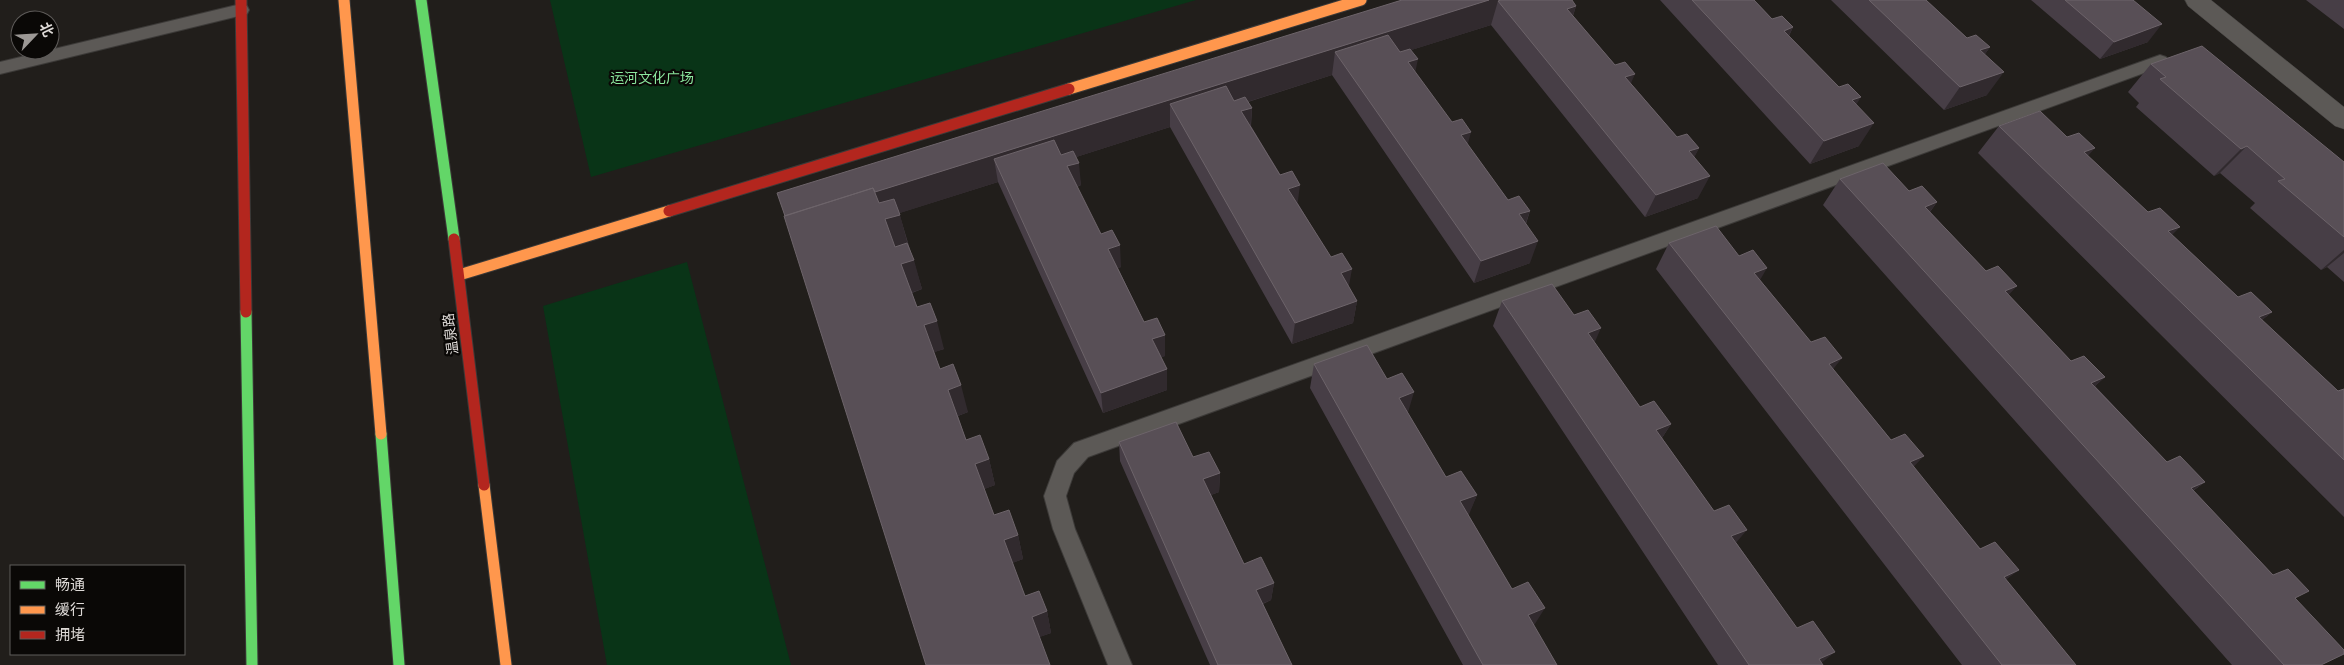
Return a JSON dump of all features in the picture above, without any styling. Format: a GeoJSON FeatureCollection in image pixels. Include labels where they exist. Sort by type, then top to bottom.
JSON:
{"type":"FeatureCollection","features":[{"type":"Feature","properties":{"kind":"street"},"geometry":{"type":"LineString","coordinates":[[344,0],[400,665]]}},
{"type":"Feature","properties":{"kind":"street","name":"温泉路"},"geometry":{"type":"LineString","coordinates":[[421,0],[460,275],[506,665]]}},
{"type":"Feature","properties":{"kind":"street"},"geometry":{"type":"LineString","coordinates":[[460,275],[1361,0]]}},
{"type":"Feature","properties":{"kind":"street"},"geometry":{"type":"LineString","coordinates":[[2196,0],[2344,120]]}},
{"type":"Feature","properties":{"kind":"street"},"geometry":{"type":"LineString","coordinates":[[241,5],[252,665]]}},
{"type":"Feature","properties":{"kind":"lane"},"geometry":{"type":"LineString","coordinates":[[0,68],[241,5]]}},
{"type":"Feature","properties":{"kind":"lane"},"geometry":{"type":"LineString","coordinates":[[1120,665],[1064,529],[1055,496],[1065,468],[1081,450],[2160,60]]}},
{"type":"Feature","properties":{"kind":"green space","name":"运河文化广场"},"geometry":{"type":"Polygon","coordinates":[[[550,0],[1196,0],[591,177],[550,0]]]}},
{"type":"Feature","properties":{"kind":"green space"},"geometry":{"type":"Polygon","coordinates":[[[687,262],[791,665],[607,665],[543,306],[687,262]]]}},
{"type":"Feature","properties":{"kind":"building"},"geometry":{"type":"Polygon","coordinates":[[[1402,0],[1489,0],[875,192],[873,188],[785,216],[777,193],[1402,0]]]}},
{"type":"Feature","properties":{"kind":"building"},"geometry":{"type":"Polygon","coordinates":[[[1572,0],[1576,6],[1567,9],[1615,65],[1625,62],[1635,74],[1625,77],[1677,137],[1687,134],[1699,148],[1689,151],[1710,176],[1656,195],[1498,1],[1572,0]]]}},
{"type":"Feature","properties":{"kind":"building"},"geometry":{"type":"Polygon","coordinates":[[[1692,0],[1754,0],[1772,19],[1782,16],[1793,27],[1784,31],[1839,87],[1848,84],[1861,97],[1852,100],[1874,123],[1824,141],[1692,0]]]}},
{"type":"Feature","properties":{"kind":"building"},"geometry":{"type":"Polygon","coordinates":[[[1869,0],[1926,0],[1967,38],[1976,35],[1990,47],[1980,50],[2004,72],[1960,87],[1869,0]]]}},
{"type":"Feature","properties":{"kind":"building"},"geometry":{"type":"Polygon","coordinates":[[[2065,0],[2133,0],[2162,24],[2114,42],[2065,0]]]}},
{"type":"Feature","properties":{"kind":"building"},"geometry":{"type":"Polygon","coordinates":[[[1388,35],[1400,52],[1410,49],[1418,59],[1408,62],[1452,122],[1462,119],[1471,132],[1461,135],[1508,200],[1519,196],[1530,211],[1519,214],[1538,241],[1481,261],[1335,52],[1388,35]]]}},
{"type":"Feature","properties":{"kind":"building"},"geometry":{"type":"Polygon","coordinates":[[[2202,46],[2344,162],[2344,237],[2278,181],[2285,179],[2247,146],[2241,149],[2160,79],[2166,77],[2151,64],[2202,46]]]}},
{"type":"Feature","properties":{"kind":"building"},"geometry":{"type":"Polygon","coordinates":[[[1226,86],[1234,101],[1245,97],[1252,108],[1241,111],[1280,175],[1292,171],[1300,185],[1288,189],[1331,257],[1342,253],[1352,269],[1341,273],[1357,301],[1295,323],[1170,104],[1226,86]]]}},
{"type":"Feature","properties":{"kind":"building"},"geometry":{"type":"Polygon","coordinates":[[[2040,111],[2067,137],[2079,133],[2095,148],[2084,152],[2148,212],[2160,208],[2180,227],[2168,231],[2238,297],[2251,292],[2272,312],[2259,317],[2338,391],[2344,389],[2344,460],[1999,126],[2040,111]]]}},
{"type":"Feature","properties":{"kind":"building"},"geometry":{"type":"Polygon","coordinates":[[[1054,140],[1061,155],[1073,151],[1079,163],[1067,166],[1101,234],[1112,230],[1120,245],[1108,249],[1144,322],[1157,318],[1165,335],[1152,339],[1167,369],[1101,393],[994,159],[1054,140]]]}},
{"type":"Feature","properties":{"kind":"building"},"geometry":{"type":"Polygon","coordinates":[[[1883,163],[1909,191],[1922,186],[1937,202],[1925,207],[1986,271],[1998,266],[2017,286],[2005,291],[2071,361],[2084,356],[2105,377],[2091,383],[2167,462],[2180,456],[2205,482],[2191,488],[2273,575],[2288,569],[2309,591],[2295,598],[2344,650],[2344,654],[2321,665],[2284,665],[1840,179],[1883,163]]]}},
{"type":"Feature","properties":{"kind":"building"},"geometry":{"type":"Polygon","coordinates":[[[873,188],[879,203],[894,199],[900,215],[885,219],[895,247],[907,243],[914,260],[901,264],[917,307],[930,303],[937,321],[924,325],[940,369],[953,364],[961,385],[948,390],[966,440],[980,435],[989,459],[975,464],[994,515],[1009,510],[1018,535],[1004,540],[1025,596],[1039,591],[1047,611],[1032,617],[1050,665],[926,665],[784,216],[873,188]]]}},
{"type":"Feature","properties":{"kind":"building"},"geometry":{"type":"Polygon","coordinates":[[[1716,226],[1739,256],[1753,250],[1767,268],[1754,273],[1811,342],[1825,337],[1842,358],[1829,364],[1891,440],[1905,434],[1924,456],[1910,462],[1980,549],[1995,542],[2019,570],[2004,577],[2076,665],[2002,665],[1669,243],[1716,226]]]}},
{"type":"Feature","properties":{"kind":"building"},"geometry":{"type":"Polygon","coordinates":[[[1552,284],[1574,315],[1588,310],[1601,328],[1588,333],[1640,407],[1654,401],[1671,424],[1656,430],[1714,511],[1729,505],[1747,530],[1731,536],[1797,628],[1813,621],[1835,652],[1819,659],[1823,665],[1749,665],[1502,301],[1552,284]]]}},
{"type":"Feature","properties":{"kind":"building"},"geometry":{"type":"Polygon","coordinates":[[[1367,345],[1387,379],[1402,373],[1414,392],[1399,398],[1446,477],[1461,471],[1477,495],[1460,501],[1512,589],[1528,582],[1545,608],[1528,615],[1557,665],[1483,665],[1314,364],[1367,345]]]}},
{"type":"Feature","properties":{"kind":"building"},"geometry":{"type":"Polygon","coordinates":[[[1176,422],[1193,457],[1209,452],[1220,473],[1203,479],[1244,564],[1261,557],[1274,583],[1256,590],[1292,665],[1218,665],[1119,442],[1176,422]]]}},
{"type":"Feature","properties":{"kind":"traffic: fast"},"geometry":{"type":"LineString","coordinates":[[421,0],[454,239]]}},
{"type":"Feature","properties":{"kind":"traffic: fast"},"geometry":{"type":"LineString","coordinates":[[246,312],[252,665]]}},
{"type":"Feature","properties":{"kind":"traffic: fast"},"geometry":{"type":"LineString","coordinates":[[381,434],[399,665]]}},
{"type":"Feature","properties":{"kind":"traffic: slow"},"geometry":{"type":"LineString","coordinates":[[344,0],[381,434]]}},
{"type":"Feature","properties":{"kind":"traffic: slow"},"geometry":{"type":"LineString","coordinates":[[1069,89],[1361,0]]}},
{"type":"Feature","properties":{"kind":"traffic: slow"},"geometry":{"type":"LineString","coordinates":[[459,275],[669,211]]}},
{"type":"Feature","properties":{"kind":"traffic: slow"},"geometry":{"type":"LineString","coordinates":[[484,485],[506,665]]}},
{"type":"Feature","properties":{"kind":"traffic: jam"},"geometry":{"type":"LineString","coordinates":[[241,0],[246,312]]}},
{"type":"Feature","properties":{"kind":"traffic: jam"},"geometry":{"type":"LineString","coordinates":[[669,211],[1069,89]]}},
{"type":"Feature","properties":{"kind":"traffic: jam"},"geometry":{"type":"LineString","coordinates":[[454,239],[484,485]]}}]}
